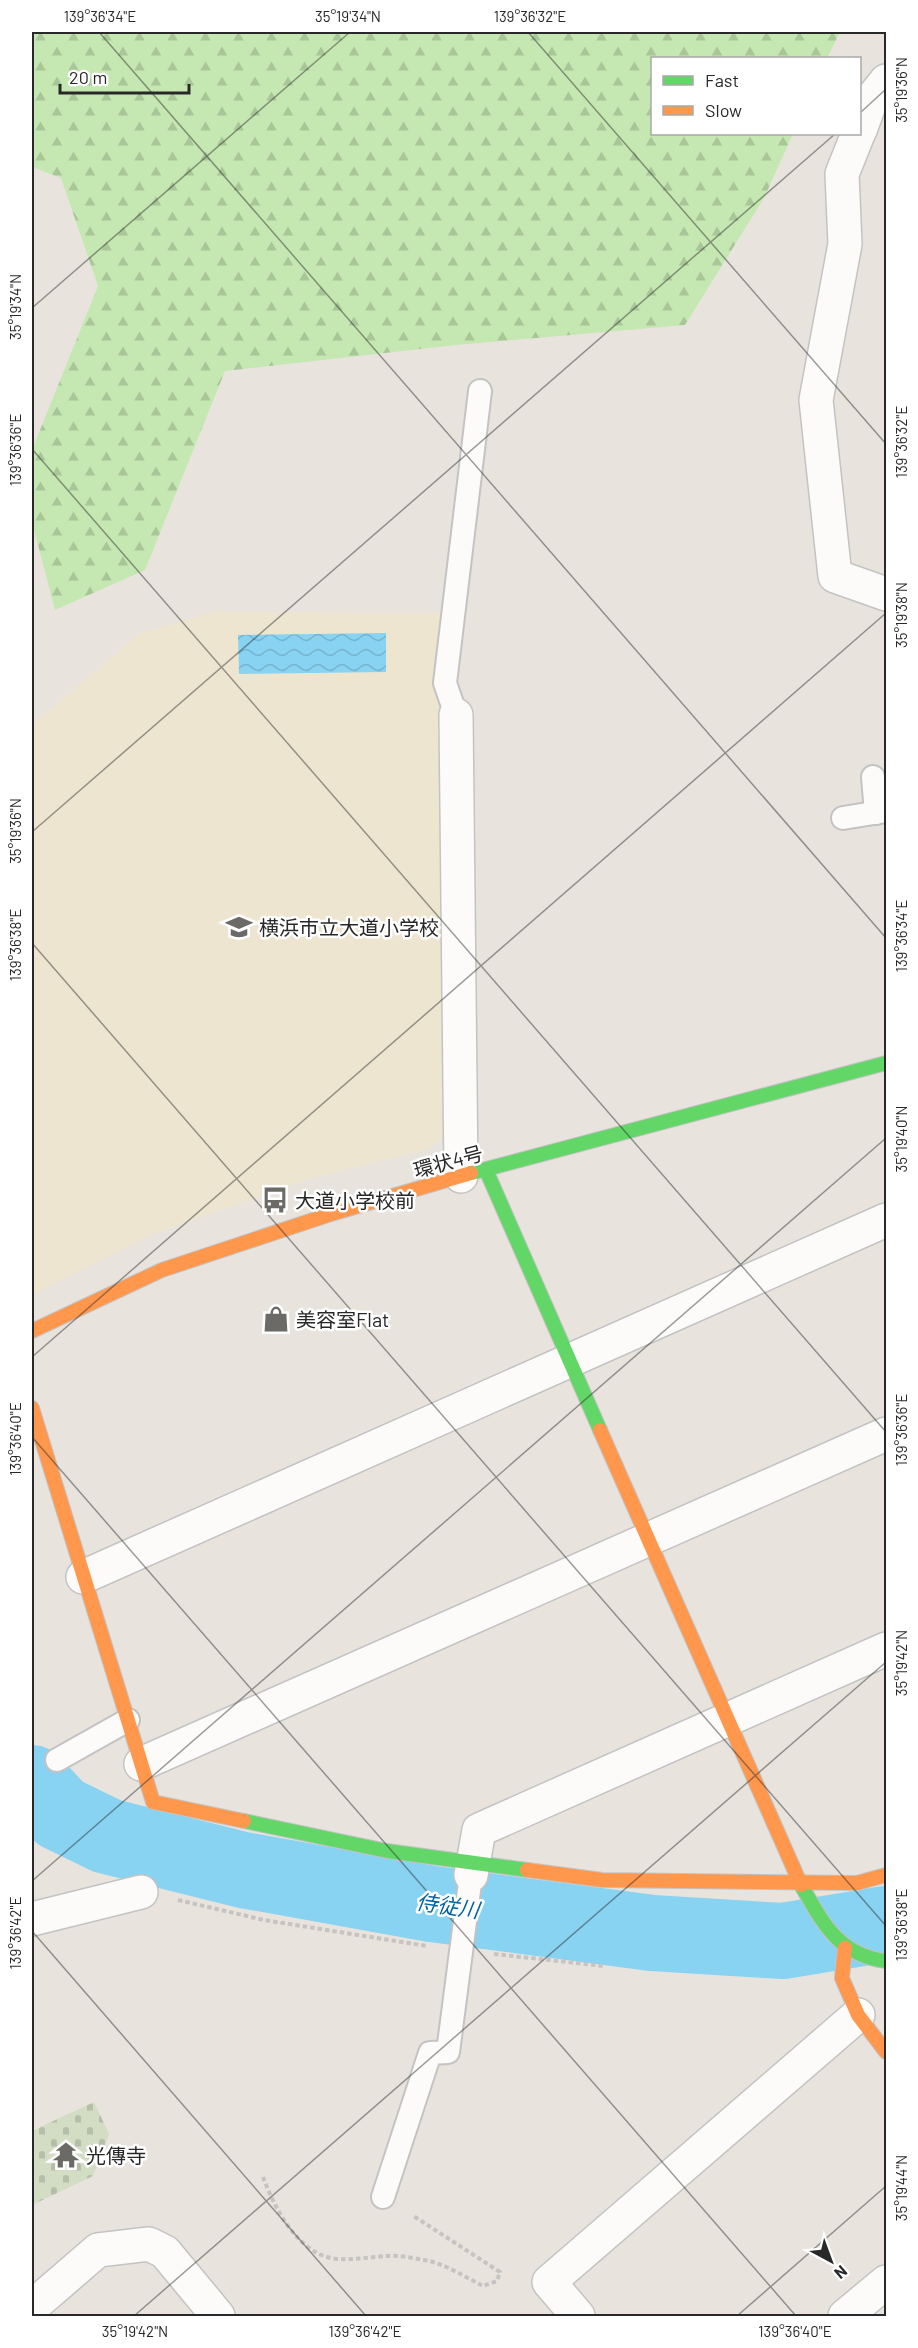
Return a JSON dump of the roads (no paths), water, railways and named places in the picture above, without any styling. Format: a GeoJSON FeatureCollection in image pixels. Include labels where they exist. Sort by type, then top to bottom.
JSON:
{"type":"FeatureCollection","features":[{"type":"Feature","properties":{"kind":"street"},"geometry":{"type":"LineString","coordinates":[[861,127],[871,100],[886,81]]}},
{"type":"Feature","properties":{"kind":"street"},"geometry":{"type":"LineString","coordinates":[[858,135],[842,174],[845,244],[816,400],[836,576],[886,594]]}},
{"type":"Feature","properties":{"kind":"street"},"geometry":{"type":"LineString","coordinates":[[456,715],[473,1173],[569,1361],[799,1882],[813,1907],[845,1948],[876,1960],[886,1961]]}},
{"type":"Feature","properties":{"kind":"street","name":"環状4号"},"geometry":{"type":"LineString","coordinates":[[32,1331],[162,1270],[331,1214],[473,1173],[886,1063]]}},
{"type":"Feature","properties":{"kind":"street"},"geometry":{"type":"LineString","coordinates":[[83,1577],[886,1220]]}},
{"type":"Feature","properties":{"kind":"street"},"geometry":{"type":"LineString","coordinates":[[32,1408],[153,1802],[473,1869],[602,1880],[857,1883],[886,1875]]}},
{"type":"Feature","properties":{"kind":"street"},"geometry":{"type":"LineString","coordinates":[[141,1764],[886,1434]]}},
{"type":"Feature","properties":{"kind":"street"},"geometry":{"type":"LineString","coordinates":[[473,1869],[478,1830],[886,1649]]}},
{"type":"Feature","properties":{"kind":"street"},"geometry":{"type":"LineString","coordinates":[[32,1920],[141,1892]]}},
{"type":"Feature","properties":{"kind":"street"},"geometry":{"type":"LineString","coordinates":[[845,1948],[842,1977],[858,2016],[886,2052]]}},
{"type":"Feature","properties":{"kind":"street"},"geometry":{"type":"LineString","coordinates":[[578,2316],[549,2282],[858,2016]]}},
{"type":"Feature","properties":{"kind":"street"},"geometry":{"type":"LineString","coordinates":[[32,2307],[98,2250],[149,2244],[165,2252],[218,2316]]}},
{"type":"Feature","properties":{"kind":"street"},"geometry":{"type":"LineString","coordinates":[[845,2316],[886,2282]]}},
{"type":"Feature","properties":{"kind":"lane"},"geometry":{"type":"LineString","coordinates":[[456,715],[445,683],[480,391]]}},
{"type":"Feature","properties":{"kind":"lane"},"geometry":{"type":"LineString","coordinates":[[843,818],[881,812],[873,777]]}},
{"type":"Feature","properties":{"kind":"lane"},"geometry":{"type":"LineString","coordinates":[[57,1760],[128,1720]]}},
{"type":"Feature","properties":{"kind":"lane"},"geometry":{"type":"LineString","coordinates":[[383,2198],[430,2053],[448,2052],[473,1869]]}},
{"type":"Feature","properties":{"kind":"water"},"geometry":{"type":"Polygon","coordinates":[[[386,633],[386,672],[239,674],[238,635],[386,633]]]}},
{"type":"Feature","properties":{"kind":"waterway","name":"侍従川"},"geometry":{"type":"LineString","coordinates":[[32,1783],[60,1813],[107,1836],[243,1870],[432,1904],[652,1933],[783,1941],[886,1924]]}},
{"type":"Feature","properties":{"kind":"place","name":"横浜市立大道小学校"},"geometry":{"type":"Point","coordinates":[239,927]}},
{"type":"Feature","properties":{"kind":"place","name":"大道小学校前"},"geometry":{"type":"Point","coordinates":[275,1200]}},
{"type":"Feature","properties":{"kind":"place","name":"美容室Flat"},"geometry":{"type":"Point","coordinates":[276,1319]}},
{"type":"Feature","properties":{"kind":"place","name":"光傳寺"},"geometry":{"type":"Point","coordinates":[66,2155]}}]}
